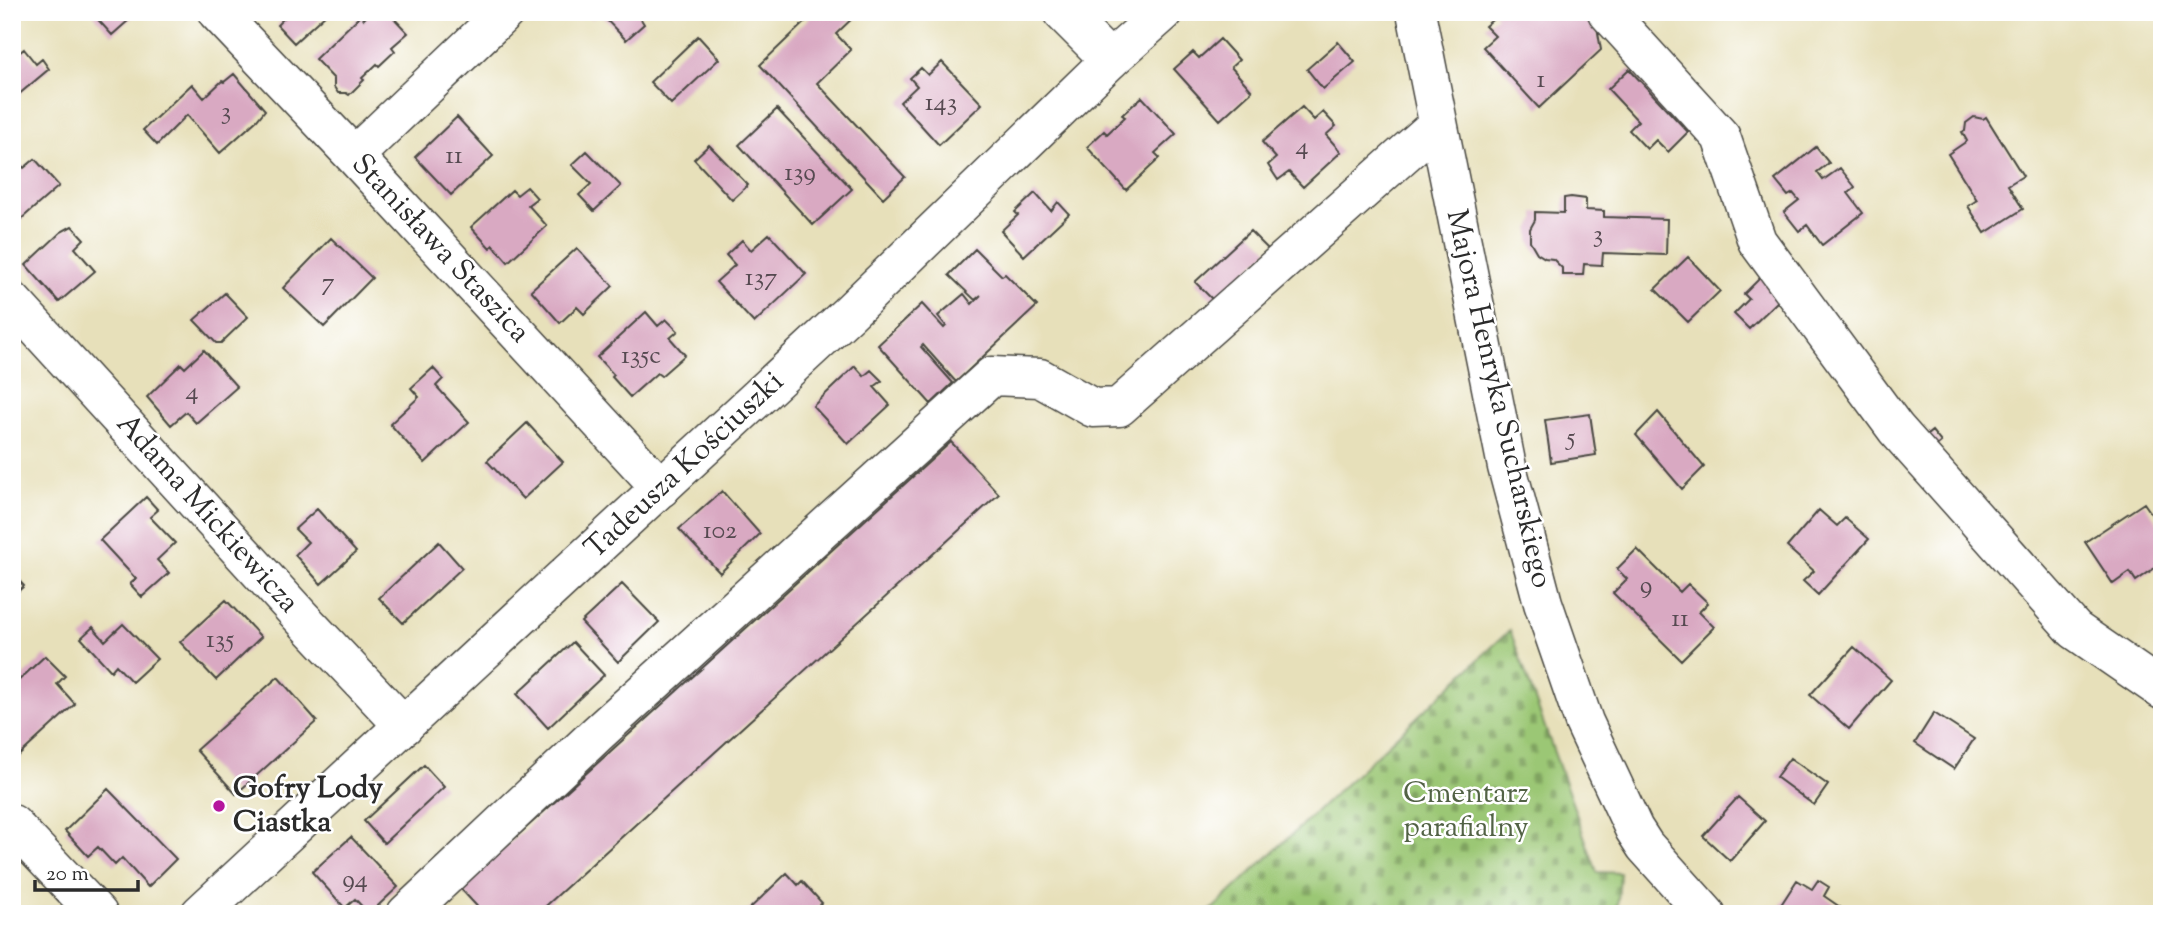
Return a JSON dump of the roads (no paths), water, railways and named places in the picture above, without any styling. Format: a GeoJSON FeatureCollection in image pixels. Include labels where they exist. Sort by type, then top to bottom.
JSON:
{"type":"FeatureCollection","features":[{"type":"Feature","properties":{"kind":"street","name":"Stanisława Staszica"},"geometry":{"type":"LineString","coordinates":[[217,12],[661,488]]}},
{"type":"Feature","properties":{"kind":"street"},"geometry":{"type":"LineString","coordinates":[[354,156],[506,12]]}},
{"type":"Feature","properties":{"kind":"street"},"geometry":{"type":"LineString","coordinates":[[1062,12],[1110,60]]}},
{"type":"Feature","properties":{"kind":"street","name":"Tadeusza Kościuszki"},"geometry":{"type":"LineString","coordinates":[[200,914],[858,305],[1110,60],[1164,12]]}},
{"type":"Feature","properties":{"kind":"street","name":"Majora Henryka Sucharskiego"},"geometry":{"type":"LineString","coordinates":[[1416,12],[1507,467],[1551,626],[1584,722],[1634,829],[1645,846],[1706,914]]}},
{"type":"Feature","properties":{"kind":"street"},"geometry":{"type":"LineString","coordinates":[[1606,12],[1721,137],[1757,241],[1896,429],[2075,630],[2162,690]]}},
{"type":"Feature","properties":{"kind":"street"},"geometry":{"type":"LineString","coordinates":[[406,914],[598,733],[992,376],[1040,378],[1093,408],[1119,407],[1438,124]]}},
{"type":"Feature","properties":{"kind":"street","name":"Adama Mickiewicza"},"geometry":{"type":"LineString","coordinates":[[12,301],[404,726]]}},
{"type":"Feature","properties":{"kind":"street"},"geometry":{"type":"LineString","coordinates":[[12,824],[98,914]]}},
{"type":"Feature","properties":{"kind":"place","name":"Gofry Lody Ciastka"},"geometry":{"type":"Point","coordinates":[219,806]}},
{"type":"Feature","properties":{"kind":"park label","name":"Cmentarz parafialny"},"geometry":{"type":"Point","coordinates":[1466,811]}}]}
